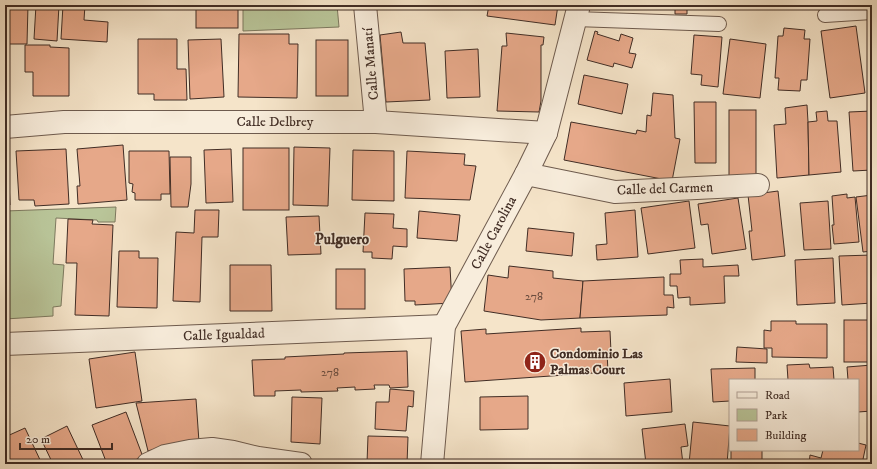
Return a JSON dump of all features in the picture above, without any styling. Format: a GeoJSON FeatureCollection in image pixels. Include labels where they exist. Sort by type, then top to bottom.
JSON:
{"type":"FeatureCollection","features":[{"type":"Feature","properties":{"kind":"street","name":"Calle Manatí"},"geometry":{"type":"LineString","coordinates":[[365,5],[376,122]]}},
{"type":"Feature","properties":{"kind":"street","name":"Calle Carolina"},"geometry":{"type":"LineString","coordinates":[[432,464],[444,326],[526,174],[546,133],[577,12]]}},
{"type":"Feature","properties":{"kind":"street","name":"Calle Delbrey"},"geometry":{"type":"LineString","coordinates":[[5,127],[64,122],[376,122],[546,133]]}},
{"type":"Feature","properties":{"kind":"street","name":"Calle del Carmen"},"geometry":{"type":"LineString","coordinates":[[526,174],[615,192],[758,186]]}},
{"type":"Feature","properties":{"kind":"street","name":"Calle Igualdad"},"geometry":{"type":"LineString","coordinates":[[5,344],[444,326]]}},
{"type":"Feature","properties":{"kind":"street"},"geometry":{"type":"LineString","coordinates":[[148,464],[165,456],[190,451],[212,449],[258,458],[301,464]]}},
{"type":"Feature","properties":{"kind":"lane"},"geometry":{"type":"LineString","coordinates":[[577,12],[719,24]]}},
{"type":"Feature","properties":{"kind":"lane"},"geometry":{"type":"LineString","coordinates":[[825,15],[872,12]]}},
{"type":"Feature","properties":{"kind":"green space"},"geometry":{"type":"Polygon","coordinates":[[[243,5],[337,5],[339,27],[243,31],[243,5]]]}},
{"type":"Feature","properties":{"kind":"green space"},"geometry":{"type":"Polygon","coordinates":[[[116,207],[115,222],[56,218],[53,264],[64,265],[61,306],[53,307],[53,316],[5,319],[5,211],[116,207]]]}},
{"type":"Feature","properties":{"kind":"building"},"geometry":{"type":"Polygon","coordinates":[[[6,5],[28,5],[27,44],[6,44],[6,5]]]}},
{"type":"Feature","properties":{"kind":"building"},"geometry":{"type":"Polygon","coordinates":[[[36,5],[59,5],[57,41],[34,39],[36,5]]]}},
{"type":"Feature","properties":{"kind":"building"},"geometry":{"type":"Polygon","coordinates":[[[63,5],[85,5],[84,20],[108,22],[107,42],[61,39],[63,5]]]}},
{"type":"Feature","properties":{"kind":"building"},"geometry":{"type":"Polygon","coordinates":[[[196,5],[238,5],[238,28],[196,28],[196,5]]]}},
{"type":"Feature","properties":{"kind":"building"},"geometry":{"type":"Polygon","coordinates":[[[489,5],[558,5],[555,25],[487,16],[489,5]]]}},
{"type":"Feature","properties":{"kind":"building"},"geometry":{"type":"Polygon","coordinates":[[[615,5],[687,5],[687,14],[675,14],[675,8],[615,8],[615,5]]]}},
{"type":"Feature","properties":{"kind":"building"},"geometry":{"type":"Polygon","coordinates":[[[856,26],[865,93],[830,98],[821,31],[856,26]]]}},
{"type":"Feature","properties":{"kind":"building"},"geometry":{"type":"Polygon","coordinates":[[[784,28],[805,30],[804,39],[810,39],[807,80],[801,80],[800,91],[778,90],[779,78],[775,78],[778,36],[783,36],[784,28]]]}},
{"type":"Feature","properties":{"kind":"building"},"geometry":{"type":"Polygon","coordinates":[[[595,31],[598,32],[597,34],[619,41],[621,34],[633,38],[629,53],[636,54],[632,68],[614,63],[613,67],[587,60],[595,31]]]}},
{"type":"Feature","properties":{"kind":"building"},"geometry":{"type":"Polygon","coordinates":[[[401,32],[403,43],[425,43],[430,100],[386,102],[380,35],[401,32]]]}},
{"type":"Feature","properties":{"kind":"building"},"geometry":{"type":"Polygon","coordinates":[[[506,33],[544,37],[543,45],[541,45],[541,101],[539,112],[497,111],[502,46],[507,46],[506,33]]]}},
{"type":"Feature","properties":{"kind":"building"},"geometry":{"type":"Polygon","coordinates":[[[239,34],[289,34],[289,44],[298,44],[297,98],[238,97],[239,34]]]}},
{"type":"Feature","properties":{"kind":"building"},"geometry":{"type":"Polygon","coordinates":[[[694,35],[722,37],[718,87],[701,85],[702,75],[691,74],[694,35]]]}},
{"type":"Feature","properties":{"kind":"building"},"geometry":{"type":"Polygon","coordinates":[[[138,39],[177,39],[177,69],[186,69],[187,100],[154,100],[154,94],[138,94],[138,39]]]}},
{"type":"Feature","properties":{"kind":"building"},"geometry":{"type":"Polygon","coordinates":[[[221,39],[224,97],[190,99],[188,40],[221,39]]]}},
{"type":"Feature","properties":{"kind":"building"},"geometry":{"type":"Polygon","coordinates":[[[730,39],[766,44],[760,98],[723,94],[730,39]]]}},
{"type":"Feature","properties":{"kind":"building"},"geometry":{"type":"Polygon","coordinates":[[[316,40],[348,40],[348,96],[316,96],[316,40]]]}},
{"type":"Feature","properties":{"kind":"building"},"geometry":{"type":"Polygon","coordinates":[[[25,45],[50,45],[50,47],[69,48],[69,96],[33,96],[33,72],[25,72],[25,45]]]}},
{"type":"Feature","properties":{"kind":"building"},"geometry":{"type":"Polygon","coordinates":[[[478,49],[480,97],[447,98],[445,51],[478,49]]]}},
{"type":"Feature","properties":{"kind":"building"},"geometry":{"type":"Polygon","coordinates":[[[584,75],[628,84],[622,114],[578,104],[584,75]]]}},
{"type":"Feature","properties":{"kind":"building"},"geometry":{"type":"Polygon","coordinates":[[[653,93],[673,95],[675,138],[680,139],[672,181],[564,160],[571,122],[636,134],[637,130],[646,132],[647,115],[651,116],[653,93]]]}},
{"type":"Feature","properties":{"kind":"building"},"geometry":{"type":"Polygon","coordinates":[[[694,102],[716,102],[716,163],[695,163],[694,102]]]}},
{"type":"Feature","properties":{"kind":"building"},"geometry":{"type":"Polygon","coordinates":[[[807,105],[809,175],[777,178],[774,125],[786,124],[785,108],[807,105]]]}},
{"type":"Feature","properties":{"kind":"building"},"geometry":{"type":"Polygon","coordinates":[[[729,110],[756,110],[756,177],[729,177],[729,110]]]}},
{"type":"Feature","properties":{"kind":"building"},"geometry":{"type":"Polygon","coordinates":[[[827,111],[828,121],[837,121],[841,172],[809,175],[808,122],[817,121],[816,112],[827,111]]]}},
{"type":"Feature","properties":{"kind":"building"},"geometry":{"type":"Polygon","coordinates":[[[872,111],[872,170],[853,171],[849,112],[872,111]]]}},
{"type":"Feature","properties":{"kind":"building"},"geometry":{"type":"Polygon","coordinates":[[[123,145],[127,200],[78,204],[77,186],[80,186],[77,149],[123,145]]]}},
{"type":"Feature","properties":{"kind":"building"},"geometry":{"type":"Polygon","coordinates":[[[294,147],[330,148],[328,206],[293,205],[294,147]]]}},
{"type":"Feature","properties":{"kind":"building"},"geometry":{"type":"Polygon","coordinates":[[[243,148],[289,148],[289,210],[243,210],[243,148]]]}},
{"type":"Feature","properties":{"kind":"building"},"geometry":{"type":"Polygon","coordinates":[[[66,149],[69,204],[35,206],[34,200],[19,200],[16,151],[66,149]]]}},
{"type":"Feature","properties":{"kind":"building"},"geometry":{"type":"Polygon","coordinates":[[[231,149],[233,202],[206,203],[204,150],[231,149]]]}},
{"type":"Feature","properties":{"kind":"building"},"geometry":{"type":"Polygon","coordinates":[[[353,150],[394,151],[394,201],[352,200],[353,150]]]}},
{"type":"Feature","properties":{"kind":"building"},"geometry":{"type":"Polygon","coordinates":[[[129,151],[169,151],[170,194],[161,194],[161,200],[135,200],[135,193],[132,192],[133,184],[129,183],[129,151]]]}},
{"type":"Feature","properties":{"kind":"building"},"geometry":{"type":"Polygon","coordinates":[[[407,151],[465,154],[464,165],[476,166],[470,200],[405,198],[407,151]]]}},
{"type":"Feature","properties":{"kind":"building"},"geometry":{"type":"Polygon","coordinates":[[[5,154],[8,154],[10,205],[5,205],[5,154]]]}},
{"type":"Feature","properties":{"kind":"building"},"geometry":{"type":"Polygon","coordinates":[[[170,157],[191,157],[191,184],[188,207],[171,207],[170,157]]]}},
{"type":"Feature","properties":{"kind":"building"},"geometry":{"type":"Polygon","coordinates":[[[778,191],[785,256],[752,260],[749,231],[752,231],[748,195],[778,191]]]}},
{"type":"Feature","properties":{"kind":"building"},"geometry":{"type":"Polygon","coordinates":[[[847,194],[847,198],[855,197],[859,242],[834,244],[832,225],[834,225],[832,196],[847,194]]]}},
{"type":"Feature","properties":{"kind":"building"},"geometry":{"type":"Polygon","coordinates":[[[872,195],[872,251],[863,252],[856,197],[872,195]]]}},
{"type":"Feature","properties":{"kind":"building"},"geometry":{"type":"Polygon","coordinates":[[[738,198],[746,249],[712,254],[708,224],[701,225],[698,204],[738,198]]]}},
{"type":"Feature","properties":{"kind":"building"},"geometry":{"type":"Polygon","coordinates":[[[689,201],[695,248],[648,254],[641,208],[689,201]]]}},
{"type":"Feature","properties":{"kind":"building"},"geometry":{"type":"Polygon","coordinates":[[[828,201],[831,249],[804,250],[800,203],[828,201]]]}},
{"type":"Feature","properties":{"kind":"building"},"geometry":{"type":"Polygon","coordinates":[[[195,210],[219,210],[218,237],[202,237],[200,302],[173,301],[176,232],[194,233],[195,210]]]}},
{"type":"Feature","properties":{"kind":"building"},"geometry":{"type":"Polygon","coordinates":[[[635,210],[638,257],[597,260],[596,245],[607,244],[605,213],[635,210]]]}},
{"type":"Feature","properties":{"kind":"building"},"geometry":{"type":"Polygon","coordinates":[[[419,211],[460,215],[457,241],[417,238],[419,211]]]}},
{"type":"Feature","properties":{"kind":"building"},"geometry":{"type":"Polygon","coordinates":[[[365,213],[394,214],[393,228],[407,229],[407,247],[393,246],[392,259],[372,258],[372,252],[363,252],[365,213]]]}},
{"type":"Feature","properties":{"kind":"building"},"geometry":{"type":"Polygon","coordinates":[[[319,216],[321,254],[288,255],[286,217],[319,216]]]}},
{"type":"Feature","properties":{"kind":"building"},"geometry":{"type":"Polygon","coordinates":[[[68,219],[93,220],[92,224],[113,225],[109,316],[75,315],[77,263],[66,263],[68,219]]]}},
{"type":"Feature","properties":{"kind":"building"},"geometry":{"type":"Polygon","coordinates":[[[528,228],[574,233],[572,256],[526,251],[528,228]]]}},
{"type":"Feature","properties":{"kind":"building"},"geometry":{"type":"Polygon","coordinates":[[[119,251],[139,251],[139,258],[158,258],[157,308],[117,307],[119,251]]]}},
{"type":"Feature","properties":{"kind":"building"},"geometry":{"type":"Polygon","coordinates":[[[872,255],[872,303],[842,305],[839,256],[872,255]]]}},
{"type":"Feature","properties":{"kind":"building"},"geometry":{"type":"Polygon","coordinates":[[[833,258],[835,303],[797,305],[795,260],[833,258]]]}},
{"type":"Feature","properties":{"kind":"building"},"geometry":{"type":"Polygon","coordinates":[[[703,259],[703,267],[738,265],[739,276],[724,276],[725,303],[690,305],[690,297],[678,298],[677,286],[670,286],[670,274],[681,274],[680,260],[703,259]]]}},
{"type":"Feature","properties":{"kind":"building"},"geometry":{"type":"Polygon","coordinates":[[[230,265],[271,265],[272,311],[230,311],[230,265]]]}},
{"type":"Feature","properties":{"kind":"building"},"geometry":{"type":"Polygon","coordinates":[[[509,266],[553,271],[553,278],[583,281],[580,318],[541,320],[484,311],[488,275],[508,278],[509,266]]]}},
{"type":"Feature","properties":{"kind":"building"},"geometry":{"type":"Polygon","coordinates":[[[450,267],[452,303],[415,305],[415,301],[405,301],[404,269],[450,267]]]}},
{"type":"Feature","properties":{"kind":"building"},"geometry":{"type":"Polygon","coordinates":[[[336,269],[365,269],[365,309],[336,309],[336,269]]]}},
{"type":"Feature","properties":{"kind":"building"},"geometry":{"type":"Polygon","coordinates":[[[664,277],[664,295],[673,295],[674,308],[667,307],[667,315],[580,318],[583,281],[664,277]]]}},
{"type":"Feature","properties":{"kind":"building"},"geometry":{"type":"Polygon","coordinates":[[[844,320],[872,320],[872,362],[844,362],[844,320]]]}},
{"type":"Feature","properties":{"kind":"building"},"geometry":{"type":"Polygon","coordinates":[[[771,321],[796,321],[796,324],[827,324],[827,358],[772,357],[772,348],[764,348],[764,330],[771,331],[771,321]]]}},
{"type":"Feature","properties":{"kind":"building","name":"Condominio Las Palmas Court"},"geometry":{"type":"Polygon","coordinates":[[[581,328],[581,332],[610,331],[611,352],[607,352],[608,372],[465,382],[461,331],[486,329],[486,334],[581,328]]]}},
{"type":"Feature","properties":{"kind":"building"},"geometry":{"type":"Polygon","coordinates":[[[737,347],[767,349],[767,363],[736,362],[737,347]]]}},
{"type":"Feature","properties":{"kind":"building"},"geometry":{"type":"Polygon","coordinates":[[[407,351],[408,387],[390,388],[389,385],[374,385],[375,389],[355,390],[355,387],[337,388],[338,391],[275,391],[275,396],[254,396],[252,360],[285,359],[285,357],[344,353],[407,351]]]}},
{"type":"Feature","properties":{"kind":"building"},"geometry":{"type":"Polygon","coordinates":[[[135,352],[142,401],[96,408],[89,359],[135,352]]]}},
{"type":"Feature","properties":{"kind":"building"},"geometry":{"type":"Polygon","coordinates":[[[809,364],[810,368],[833,367],[834,379],[788,379],[787,365],[809,364]]]}},
{"type":"Feature","properties":{"kind":"building"},"geometry":{"type":"Polygon","coordinates":[[[872,365],[872,411],[859,412],[859,379],[848,379],[847,367],[872,365]]]}},
{"type":"Feature","properties":{"kind":"building"},"geometry":{"type":"Polygon","coordinates":[[[755,368],[755,379],[729,379],[729,401],[713,402],[711,369],[755,368]]]}},
{"type":"Feature","properties":{"kind":"building"},"geometry":{"type":"Polygon","coordinates":[[[670,379],[672,412],[626,416],[624,383],[670,379]]]}},
{"type":"Feature","properties":{"kind":"building"},"geometry":{"type":"Polygon","coordinates":[[[390,389],[414,391],[413,407],[408,406],[406,431],[375,429],[376,402],[389,402],[390,389]]]}},
{"type":"Feature","properties":{"kind":"building"},"geometry":{"type":"Polygon","coordinates":[[[528,396],[528,429],[480,430],[480,397],[528,396]]]}},
{"type":"Feature","properties":{"kind":"building"},"geometry":{"type":"Polygon","coordinates":[[[292,397],[322,398],[320,444],[291,442],[292,397]]]}},
{"type":"Feature","properties":{"kind":"building"},"geometry":{"type":"Polygon","coordinates":[[[196,399],[199,442],[175,444],[148,451],[136,403],[196,399]]]}},
{"type":"Feature","properties":{"kind":"building"},"geometry":{"type":"Polygon","coordinates":[[[126,412],[143,457],[124,464],[107,464],[92,425],[126,412]]]}},
{"type":"Feature","properties":{"kind":"building"},"geometry":{"type":"Polygon","coordinates":[[[693,422],[729,426],[727,464],[689,464],[693,422]]]}},
{"type":"Feature","properties":{"kind":"building"},"geometry":{"type":"Polygon","coordinates":[[[685,424],[688,446],[681,447],[683,464],[646,464],[642,429],[685,424]]]}},
{"type":"Feature","properties":{"kind":"building"},"geometry":{"type":"Polygon","coordinates":[[[67,426],[85,464],[53,464],[41,439],[67,426]]]}},
{"type":"Feature","properties":{"kind":"building"},"geometry":{"type":"Polygon","coordinates":[[[25,428],[42,464],[5,464],[5,437],[25,428]]]}},
{"type":"Feature","properties":{"kind":"building"},"geometry":{"type":"Polygon","coordinates":[[[368,436],[408,437],[407,464],[367,463],[368,436]]]}},
{"type":"Feature","properties":{"kind":"building"},"geometry":{"type":"Polygon","coordinates":[[[859,443],[866,445],[862,464],[809,464],[810,455],[821,458],[823,451],[859,451],[859,443]]]}},
{"type":"Feature","properties":{"kind":"building"},"geometry":{"type":"Polygon","coordinates":[[[731,451],[762,451],[762,464],[731,464],[731,451]]]}},
{"type":"Feature","properties":{"kind":"building"},"geometry":{"type":"Polygon","coordinates":[[[221,457],[222,464],[173,464],[221,457]]]}},
{"type":"Feature","properties":{"kind":"building"},"geometry":{"type":"Polygon","coordinates":[[[464,460],[502,462],[502,464],[464,464],[464,460]]]}},
{"type":"Feature","properties":{"kind":"place","name":"Condominio Las Palmas Court"},"geometry":{"type":"Point","coordinates":[535,362]}},
{"type":"Feature","properties":{"kind":"district","name":"Pulguero"},"geometry":{"type":"Point","coordinates":[342,239]}}]}
